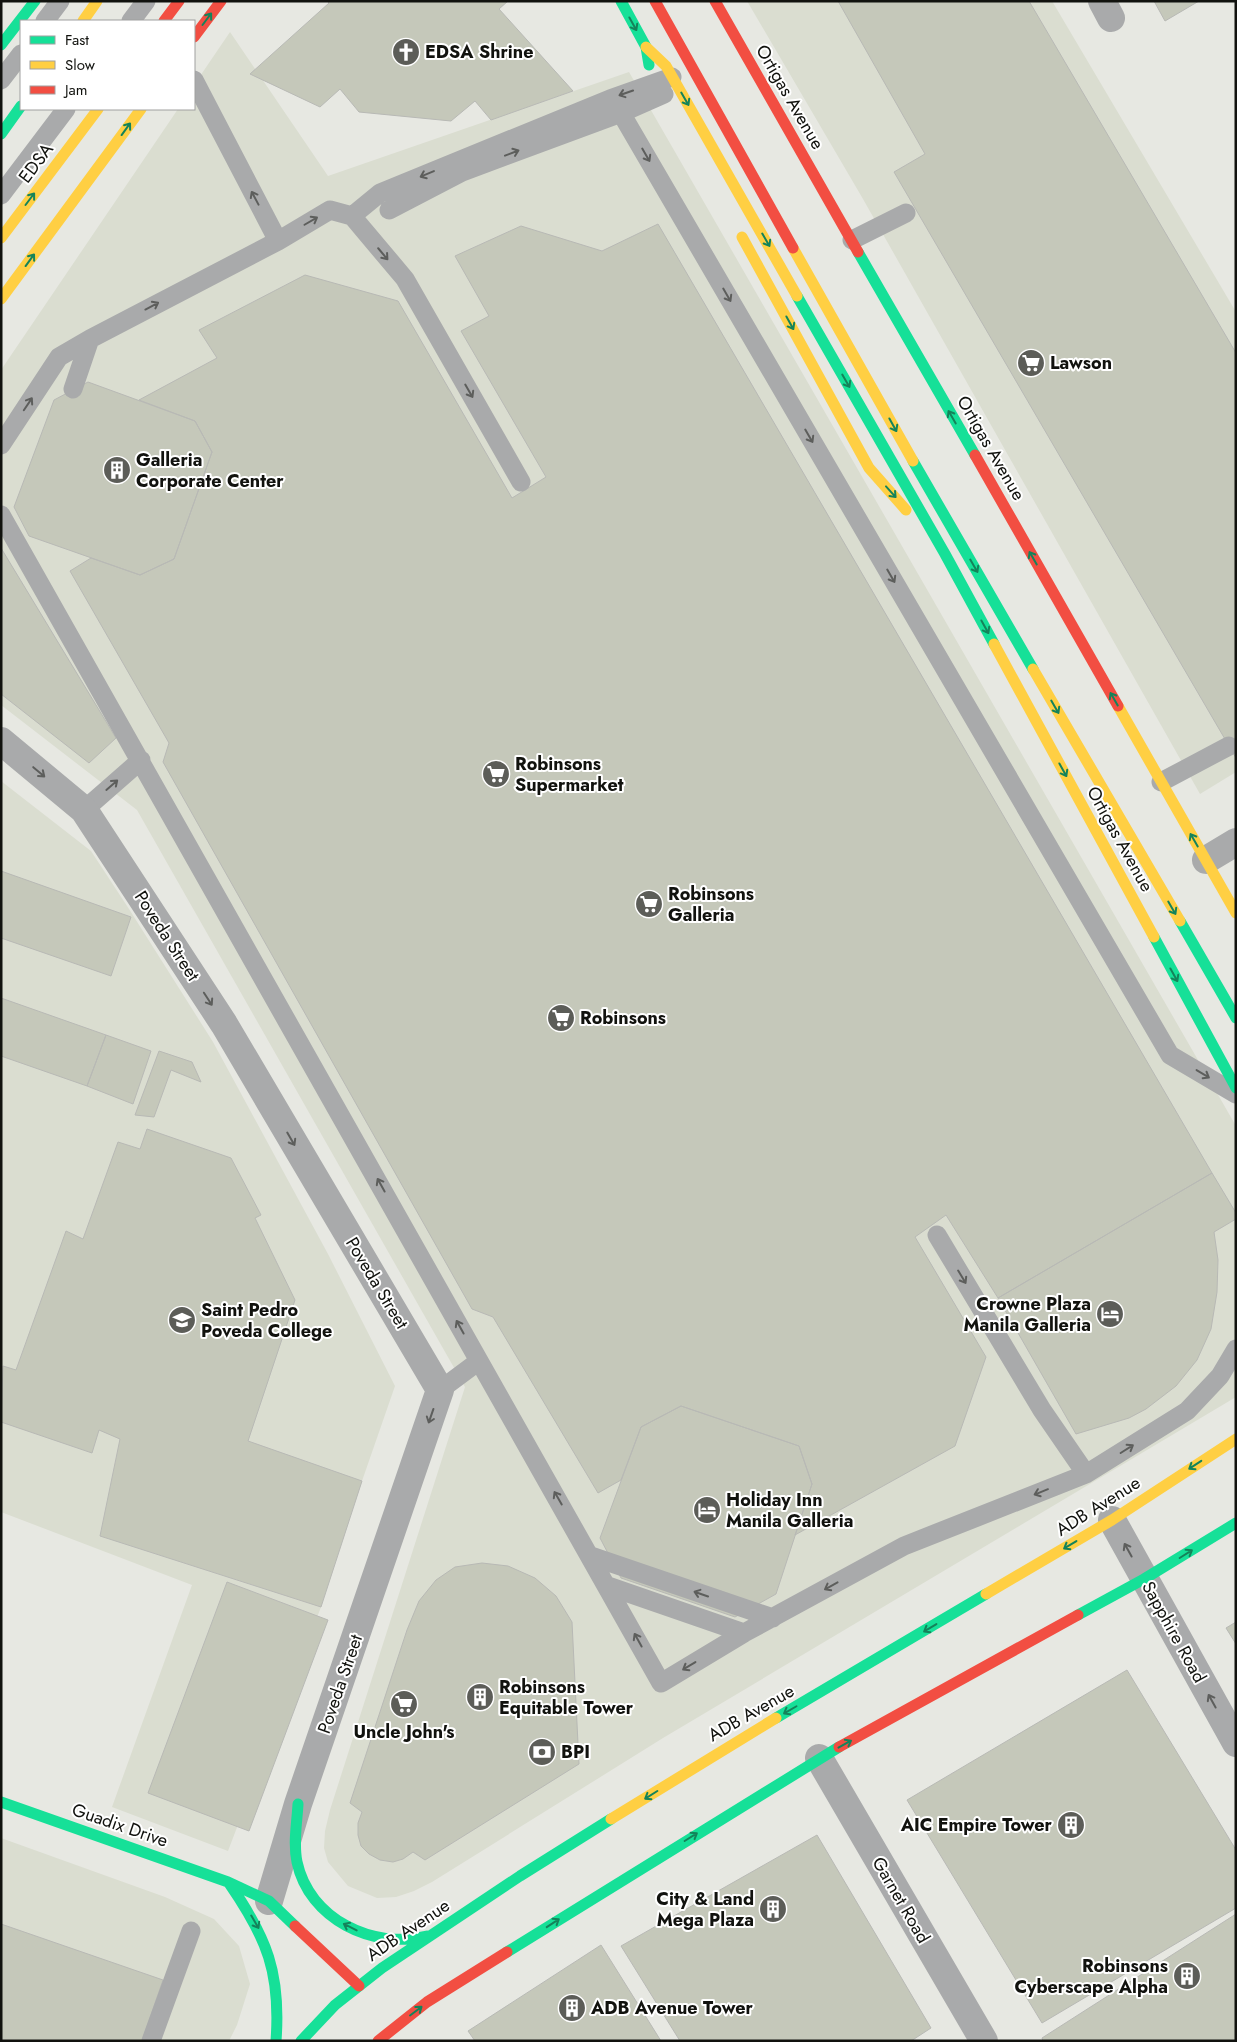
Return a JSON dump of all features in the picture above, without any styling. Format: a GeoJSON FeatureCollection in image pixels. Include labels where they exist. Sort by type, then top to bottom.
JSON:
{"type":"FeatureCollection","features":[{"type":"Feature","properties":{"kind":"main road"},"geometry":{"type":"LineString","coordinates":[[20,20],[35,1]]}},
{"type":"Feature","properties":{"kind":"main road"},"geometry":{"type":"LineString","coordinates":[[84,20],[97,1]]}},
{"type":"Feature","properties":{"kind":"main road"},"geometry":{"type":"LineString","coordinates":[[165,20],[178,1]]}},
{"type":"Feature","properties":{"kind":"main road"},"geometry":{"type":"LineString","coordinates":[[195,36],[221,1]]}},
{"type":"Feature","properties":{"kind":"main road","name":"Ortigas Avenue"},"geometry":{"type":"LineString","coordinates":[[621,1],[646,47],[666,66],[665,89],[882,444],[946,554],[1236,1088]]}},
{"type":"Feature","properties":{"kind":"main road"},"geometry":{"type":"LineString","coordinates":[[655,1],[923,478],[1236,1018]]}},
{"type":"Feature","properties":{"kind":"main road","name":"Ortigas Avenue"},"geometry":{"type":"LineString","coordinates":[[715,1],[1236,913]]}},
{"type":"Feature","properties":{"kind":"main road"},"geometry":{"type":"LineString","coordinates":[[1,45],[20,20]]}},
{"type":"Feature","properties":{"kind":"main road"},"geometry":{"type":"LineString","coordinates":[[1,134],[20,107]]}},
{"type":"Feature","properties":{"kind":"main road","name":"EDSA"},"geometry":{"type":"LineString","coordinates":[[1,238],[97,110]]}},
{"type":"Feature","properties":{"kind":"main road"},"geometry":{"type":"LineString","coordinates":[[1,299],[140,110]]}},
{"type":"Feature","properties":{"kind":"main road","name":"Ortigas Avenue"},"geometry":{"type":"LineString","coordinates":[[738,230],[869,468],[946,554]]}},
{"type":"Feature","properties":{"kind":"main road","name":"ADB Avenue"},"geometry":{"type":"LineString","coordinates":[[301,2041],[335,2005],[358,1986],[520,1876],[708,1758],[1112,1520],[1236,1439]]}},
{"type":"Feature","properties":{"kind":"main road"},"geometry":{"type":"LineString","coordinates":[[378,2041],[427,2002],[819,1758],[1144,1579],[1236,1523]]}},
{"type":"Feature","properties":{"kind":"main road","name":"Guadix Drive"},"geometry":{"type":"LineString","coordinates":[[1,1802],[228,1882],[269,1901],[358,1986]]}},
{"type":"Feature","properties":{"kind":"main road"},"geometry":{"type":"LineString","coordinates":[[298,1804],[296,1845],[300,1873],[306,1888],[327,1912],[353,1929],[379,1938],[407,1940],[431,1936]]}},
{"type":"Feature","properties":{"kind":"main road"},"geometry":{"type":"LineString","coordinates":[[228,1882],[256,1922],[272,1960],[278,1994],[276,2041]]}},
{"type":"Feature","properties":{"kind":"street","name":"Poveda Street"},"geometry":{"type":"LineString","coordinates":[[1,741],[84,810],[224,1024],[440,1390],[298,1804],[269,1901]]}},
{"type":"Feature","properties":{"kind":"street"},"geometry":{"type":"LineString","coordinates":[[1206,860],[1236,842]]}},
{"type":"Feature","properties":{"kind":"street","name":"Sapphire Road"},"geometry":{"type":"LineString","coordinates":[[1112,1520],[1236,1743]]}},
{"type":"Feature","properties":{"kind":"street","name":"Garnet Road"},"geometry":{"type":"LineString","coordinates":[[819,1758],[984,2041]]}},
{"type":"Feature","properties":{"kind":"lane"},"geometry":{"type":"LineString","coordinates":[[46,20],[60,1]]}},
{"type":"Feature","properties":{"kind":"lane"},"geometry":{"type":"LineString","coordinates":[[132,20],[146,1]]}},
{"type":"Feature","properties":{"kind":"lane"},"geometry":{"type":"LineString","coordinates":[[645,1],[880,419],[882,444]]}},
{"type":"Feature","properties":{"kind":"lane"},"geometry":{"type":"LineString","coordinates":[[1,80],[20,55]]}},
{"type":"Feature","properties":{"kind":"lane"},"geometry":{"type":"LineString","coordinates":[[195,82],[278,241]]}},
{"type":"Feature","properties":{"kind":"lane"},"geometry":{"type":"LineString","coordinates":[[389,210],[462,172],[621,113],[665,89]]}},
{"type":"Feature","properties":{"kind":"lane"},"geometry":{"type":"LineString","coordinates":[[352,216],[380,193],[610,99],[665,89]]}},
{"type":"Feature","properties":{"kind":"lane"},"geometry":{"type":"LineString","coordinates":[[1,194],[65,110]]}},
{"type":"Feature","properties":{"kind":"lane"},"geometry":{"type":"LineString","coordinates":[[621,113],[1170,1054],[1236,1094]]}},
{"type":"Feature","properties":{"kind":"lane"},"geometry":{"type":"LineString","coordinates":[[1,445],[59,357],[278,241],[330,210],[352,216],[405,280],[520,482]]}},
{"type":"Feature","properties":{"kind":"lane"},"geometry":{"type":"LineString","coordinates":[[852,240],[906,213]]}},
{"type":"Feature","properties":{"kind":"lane"},"geometry":{"type":"LineString","coordinates":[[73,389],[90,339]]}},
{"type":"Feature","properties":{"kind":"lane"},"geometry":{"type":"LineString","coordinates":[[1,515],[608,1586],[661,1683],[744,1633],[904,1546],[1086,1474],[1187,1411],[1220,1376],[1236,1349]]}},
{"type":"Feature","properties":{"kind":"lane"},"geometry":{"type":"LineString","coordinates":[[1161,782],[1228,746]]}},
{"type":"Feature","properties":{"kind":"lane"},"geometry":{"type":"LineString","coordinates":[[84,810],[141,760]]}},
{"type":"Feature","properties":{"kind":"lane"},"geometry":{"type":"LineString","coordinates":[[937,1235],[1042,1410],[1086,1474]]}},
{"type":"Feature","properties":{"kind":"lane"},"geometry":{"type":"LineString","coordinates":[[440,1390],[479,1361]]}},
{"type":"Feature","properties":{"kind":"lane"},"geometry":{"type":"LineString","coordinates":[[591,1556],[773,1618]]}},
{"type":"Feature","properties":{"kind":"lane"},"geometry":{"type":"LineString","coordinates":[[608,1586],[744,1633]]}},
{"type":"Feature","properties":{"kind":"lane"},"geometry":{"type":"LineString","coordinates":[[151,2041],[191,1931]]}},
{"type":"Feature","properties":{"kind":"shaded area"},"geometry":{"type":"Polygon","coordinates":[[[747,1],[1052,1],[1236,312],[1236,772],[1200,794],[863,199],[747,1]]]}},
{"type":"Feature","properties":{"kind":"shaded area","name":"Robinsons Galleria"},"geometry":{"type":"Polygon","coordinates":[[[230,32],[328,176],[629,72],[1236,1126],[1236,1397],[663,1738],[432,1882],[396,1897],[377,1898],[348,1886],[328,1862],[324,1848],[325,1831],[330,1810],[465,1387],[137,810],[1,705],[1,370],[177,110],[195,110],[195,84],[230,32]]]}},
{"type":"Feature","properties":{"kind":"shaded area","name":"Saint Pedro Poveda College"},"geometry":{"type":"Polygon","coordinates":[[[1,781],[91,851],[129,909],[213,1042],[328,1254],[395,1386],[321,1607],[228,1851],[112,1807],[192,1585],[1,1512],[1,781]]]}},
{"type":"Feature","properties":{"kind":"shaded area"},"geometry":{"type":"Polygon","coordinates":[[[1,1838],[165,1897],[214,1919],[239,1946],[250,1984],[237,2025],[229,2041],[1,2041],[1,1838]]]}},
{"type":"Feature","properties":{"kind":"building","name":"EDSA Shrine"},"geometry":{"type":"Polygon","coordinates":[[[327,1],[508,1],[499,9],[573,91],[491,120],[475,101],[451,121],[359,112],[340,89],[320,107],[250,74],[329,3],[327,1]]]}},
{"type":"Feature","properties":{"kind":"building"},"geometry":{"type":"Polygon","coordinates":[[[838,1],[1029,1],[1236,353],[1236,758],[894,172],[925,154],[838,1]]]}},
{"type":"Feature","properties":{"kind":"building"},"geometry":{"type":"Polygon","coordinates":[[[1154,1],[1199,1],[1165,21],[1154,1]]]}},
{"type":"Feature","properties":{"kind":"building","name":"Robinsons Galleria"},"geometry":{"type":"Polygon","coordinates":[[[658,224],[1212,1173],[998,1298],[946,1215],[915,1237],[986,1357],[955,1446],[795,1535],[812,1484],[799,1446],[681,1406],[641,1427],[621,1480],[598,1493],[493,1317],[472,1309],[163,762],[169,743],[70,571],[91,558],[140,575],[174,559],[212,452],[195,421],[139,400],[217,358],[199,330],[305,275],[398,301],[512,498],[546,477],[461,331],[489,316],[455,256],[521,226],[602,251],[658,224]]]}},
{"type":"Feature","properties":{"kind":"building","name":"Galleria Corporate Center"},"geometry":{"type":"Polygon","coordinates":[[[88,382],[195,421],[212,452],[174,559],[140,575],[29,536],[14,507],[54,400],[88,382]]]}},
{"type":"Feature","properties":{"kind":"building"},"geometry":{"type":"Polygon","coordinates":[[[1,548],[116,738],[89,763],[1,694],[1,548]]]}},
{"type":"Feature","properties":{"kind":"building"},"geometry":{"type":"Polygon","coordinates":[[[1,871],[131,917],[111,976],[1,938],[1,871]]]}},
{"type":"Feature","properties":{"kind":"building"},"geometry":{"type":"Polygon","coordinates":[[[1,998],[106,1035],[87,1086],[1,1056],[1,998]]]}},
{"type":"Feature","properties":{"kind":"building"},"geometry":{"type":"Polygon","coordinates":[[[106,1035],[151,1051],[133,1104],[87,1086],[106,1035]]]}},
{"type":"Feature","properties":{"kind":"building"},"geometry":{"type":"Polygon","coordinates":[[[159,1051],[192,1062],[201,1082],[171,1070],[154,1117],[135,1115],[159,1051]]]}},
{"type":"Feature","properties":{"kind":"building"},"geometry":{"type":"Polygon","coordinates":[[[147,1129],[231,1158],[261,1215],[255,1218],[295,1300],[248,1441],[362,1481],[321,1607],[100,1536],[120,1439],[99,1430],[92,1453],[1,1422],[3,1366],[16,1370],[66,1231],[83,1239],[118,1142],[140,1149],[147,1129]]]}},
{"type":"Feature","properties":{"kind":"building","name":"Crowne Plaza Manila Galleria"},"geometry":{"type":"Polygon","coordinates":[[[1212,1173],[1236,1213],[1236,1219],[1214,1232],[1218,1260],[1217,1292],[1211,1329],[1197,1360],[1176,1386],[1146,1409],[1129,1418],[1076,1434],[998,1298],[1212,1173]]]}},
{"type":"Feature","properties":{"kind":"building","name":"Holiday Inn Manila Galleria"},"geometry":{"type":"Polygon","coordinates":[[[681,1406],[799,1446],[812,1484],[776,1594],[735,1617],[621,1578],[600,1538],[641,1427],[681,1406]]]}},
{"type":"Feature","properties":{"kind":"building","name":"Robinsons Equitable Tower"},"geometry":{"type":"Polygon","coordinates":[[[482,1563],[508,1566],[535,1578],[556,1596],[572,1622],[579,1764],[425,1860],[413,1852],[403,1859],[393,1862],[380,1860],[369,1854],[361,1846],[358,1835],[358,1823],[362,1812],[350,1803],[407,1630],[419,1601],[436,1580],[455,1567],[482,1563]]]}},
{"type":"Feature","properties":{"kind":"building"},"geometry":{"type":"Polygon","coordinates":[[[227,1582],[328,1620],[249,1831],[148,1793],[227,1582]]]}},
{"type":"Feature","properties":{"kind":"building"},"geometry":{"type":"Polygon","coordinates":[[[1236,1622],[1236,1644],[1226,1628],[1236,1622]]]}},
{"type":"Feature","properties":{"kind":"building","name":"AIC Empire Tower"},"geometry":{"type":"Polygon","coordinates":[[[1127,1670],[1236,1850],[1236,1908],[1042,2023],[907,1800],[1127,1670]]]}},
{"type":"Feature","properties":{"kind":"building","name":"City & Land Mega Plaza"},"geometry":{"type":"Polygon","coordinates":[[[817,1835],[931,2028],[911,2041],[680,2041],[621,1946],[817,1835]]]}},
{"type":"Feature","properties":{"kind":"building","name":"Robinsons Cyberscape Alpha"},"geometry":{"type":"Polygon","coordinates":[[[1236,1914],[1236,2041],[1043,2041],[1042,2038],[1236,1914]]]}},
{"type":"Feature","properties":{"kind":"building"},"geometry":{"type":"Polygon","coordinates":[[[1,1924],[163,1980],[142,2041],[1,2041],[1,1924]]]}},
{"type":"Feature","properties":{"kind":"building","name":"ADB Avenue Tower"},"geometry":{"type":"Polygon","coordinates":[[[601,1945],[661,2041],[475,2041],[468,2031],[601,1945]]]}},
{"type":"Feature","properties":{"kind":"traffic: fast"},"geometry":{"type":"LineString","coordinates":[[20,20],[35,1]]}},
{"type":"Feature","properties":{"kind":"traffic: fast"},"geometry":{"type":"LineString","coordinates":[[621,1],[646,47],[649,65]]}},
{"type":"Feature","properties":{"kind":"traffic: fast"},"geometry":{"type":"LineString","coordinates":[[1,45],[20,20]]}},
{"type":"Feature","properties":{"kind":"traffic: fast"},"geometry":{"type":"LineString","coordinates":[[1,134],[20,107]]}},
{"type":"Feature","properties":{"kind":"traffic: fast"},"geometry":{"type":"LineString","coordinates":[[858,252],[975,455]]}},
{"type":"Feature","properties":{"kind":"traffic: fast"},"geometry":{"type":"LineString","coordinates":[[797,296],[945,554],[994,644]]}},
{"type":"Feature","properties":{"kind":"traffic: fast"},"geometry":{"type":"LineString","coordinates":[[913,461],[1033,669]]}},
{"type":"Feature","properties":{"kind":"traffic: fast"},"geometry":{"type":"LineString","coordinates":[[1180,921],[1236,1018]]}},
{"type":"Feature","properties":{"kind":"traffic: fast"},"geometry":{"type":"LineString","coordinates":[[1154,937],[1236,1088]]}},
{"type":"Feature","properties":{"kind":"traffic: fast"},"geometry":{"type":"LineString","coordinates":[[1078,1615],[1144,1579],[1236,1523]]}},
{"type":"Feature","properties":{"kind":"traffic: fast"},"geometry":{"type":"LineString","coordinates":[[776,1718],[986,1594]]}},
{"type":"Feature","properties":{"kind":"traffic: fast"},"geometry":{"type":"LineString","coordinates":[[507,1952],[839,1747]]}},
{"type":"Feature","properties":{"kind":"traffic: fast"},"geometry":{"type":"LineString","coordinates":[[1,1802],[228,1882],[269,1901],[295,1926]]}},
{"type":"Feature","properties":{"kind":"traffic: fast"},"geometry":{"type":"LineString","coordinates":[[298,1804],[295,1840],[297,1862],[304,1882],[315,1900],[329,1914],[346,1926],[365,1934],[406,1939],[427,1936]]}},
{"type":"Feature","properties":{"kind":"traffic: fast"},"geometry":{"type":"LineString","coordinates":[[301,2041],[335,2005],[382,1968],[520,1876],[611,1819]]}},
{"type":"Feature","properties":{"kind":"traffic: fast"},"geometry":{"type":"LineString","coordinates":[[229,1883],[253,1921],[269,1957],[276,1995],[276,2041]]}},
{"type":"Feature","properties":{"kind":"traffic: slow"},"geometry":{"type":"LineString","coordinates":[[84,20],[97,1]]}},
{"type":"Feature","properties":{"kind":"traffic: slow"},"geometry":{"type":"LineString","coordinates":[[646,47],[666,66],[797,296]]}},
{"type":"Feature","properties":{"kind":"traffic: slow"},"geometry":{"type":"LineString","coordinates":[[1,238],[97,110]]}},
{"type":"Feature","properties":{"kind":"traffic: slow"},"geometry":{"type":"LineString","coordinates":[[1,299],[140,110]]}},
{"type":"Feature","properties":{"kind":"traffic: slow"},"geometry":{"type":"LineString","coordinates":[[742,237],[869,468],[906,510]]}},
{"type":"Feature","properties":{"kind":"traffic: slow"},"geometry":{"type":"LineString","coordinates":[[793,248],[913,461]]}},
{"type":"Feature","properties":{"kind":"traffic: slow"},"geometry":{"type":"LineString","coordinates":[[994,644],[1154,937]]}},
{"type":"Feature","properties":{"kind":"traffic: slow"},"geometry":{"type":"LineString","coordinates":[[1033,669],[1180,921]]}},
{"type":"Feature","properties":{"kind":"traffic: slow"},"geometry":{"type":"LineString","coordinates":[[1118,706],[1236,913]]}},
{"type":"Feature","properties":{"kind":"traffic: slow"},"geometry":{"type":"LineString","coordinates":[[986,1594],[1112,1520],[1236,1439]]}},
{"type":"Feature","properties":{"kind":"traffic: slow"},"geometry":{"type":"LineString","coordinates":[[611,1819],[776,1718]]}},
{"type":"Feature","properties":{"kind":"traffic: jam"},"geometry":{"type":"LineString","coordinates":[[165,20],[179,1]]}},
{"type":"Feature","properties":{"kind":"traffic: jam"},"geometry":{"type":"LineString","coordinates":[[195,36],[221,1]]}},
{"type":"Feature","properties":{"kind":"traffic: jam"},"geometry":{"type":"LineString","coordinates":[[655,1],[793,248]]}},
{"type":"Feature","properties":{"kind":"traffic: jam"},"geometry":{"type":"LineString","coordinates":[[715,1],[858,252]]}},
{"type":"Feature","properties":{"kind":"traffic: jam"},"geometry":{"type":"LineString","coordinates":[[975,455],[1118,706]]}},
{"type":"Feature","properties":{"kind":"traffic: jam"},"geometry":{"type":"LineString","coordinates":[[839,1747],[1078,1615]]}},
{"type":"Feature","properties":{"kind":"traffic: jam"},"geometry":{"type":"LineString","coordinates":[[295,1926],[359,1986]]}},
{"type":"Feature","properties":{"kind":"traffic: jam"},"geometry":{"type":"LineString","coordinates":[[378,2041],[427,2002],[507,1952]]}},
{"type":"Feature","properties":{"kind":"place","name":"EDSA Shrine"},"geometry":{"type":"Point","coordinates":[406,52]}},
{"type":"Feature","properties":{"kind":"place","name":"Lawson"},"geometry":{"type":"Point","coordinates":[1031,363]}},
{"type":"Feature","properties":{"kind":"place","name":"Galleria Corporate Center"},"geometry":{"type":"Point","coordinates":[117,470]}},
{"type":"Feature","properties":{"kind":"place","name":"Robinsons Supermarket"},"geometry":{"type":"Point","coordinates":[496,774]}},
{"type":"Feature","properties":{"kind":"place","name":"Robinsons Galleria"},"geometry":{"type":"Point","coordinates":[649,904]}},
{"type":"Feature","properties":{"kind":"place","name":"Robinsons"},"geometry":{"type":"Point","coordinates":[561,1018]}},
{"type":"Feature","properties":{"kind":"place","name":"Crowne Plaza Manila Galleria"},"geometry":{"type":"Point","coordinates":[1110,1314]}},
{"type":"Feature","properties":{"kind":"place","name":"Saint Pedro Poveda College"},"geometry":{"type":"Point","coordinates":[182,1320]}},
{"type":"Feature","properties":{"kind":"place","name":"Holiday Inn Manila Galleria"},"geometry":{"type":"Point","coordinates":[707,1510]}},
{"type":"Feature","properties":{"kind":"place","name":"Robinsons Equitable Tower"},"geometry":{"type":"Point","coordinates":[480,1697]}},
{"type":"Feature","properties":{"kind":"place","name":"Uncle John's"},"geometry":{"type":"Point","coordinates":[404,1704]}},
{"type":"Feature","properties":{"kind":"place","name":"BPI"},"geometry":{"type":"Point","coordinates":[542,1752]}},
{"type":"Feature","properties":{"kind":"place","name":"AIC Empire Tower"},"geometry":{"type":"Point","coordinates":[1071,1825]}},
{"type":"Feature","properties":{"kind":"place","name":"City & Land Mega Plaza"},"geometry":{"type":"Point","coordinates":[773,1909]}},
{"type":"Feature","properties":{"kind":"place","name":"Robinsons Cyberscape Alpha"},"geometry":{"type":"Point","coordinates":[1187,1976]}},
{"type":"Feature","properties":{"kind":"place","name":"ADB Avenue Tower"},"geometry":{"type":"Point","coordinates":[572,2008]}}]}
